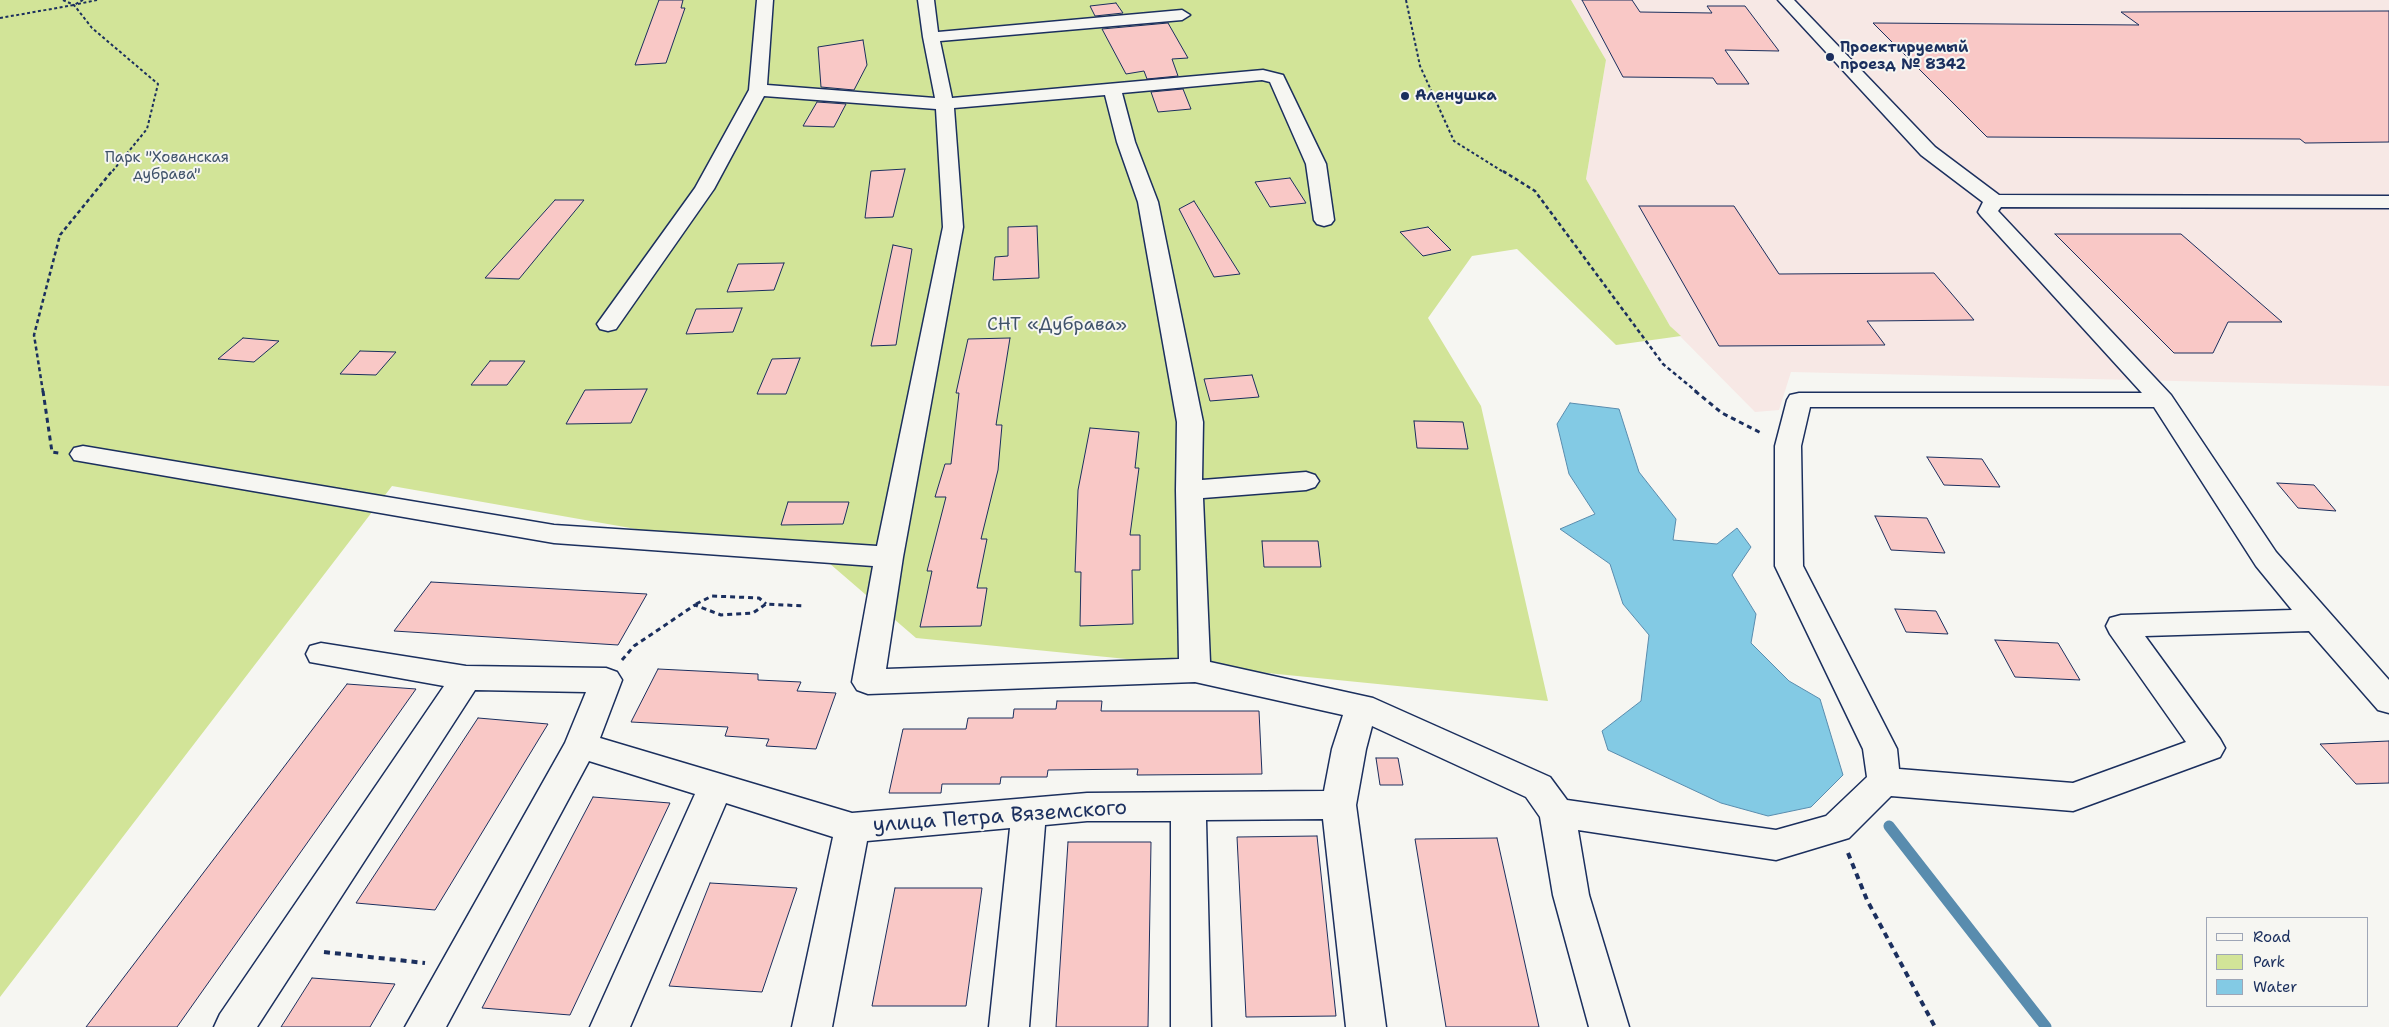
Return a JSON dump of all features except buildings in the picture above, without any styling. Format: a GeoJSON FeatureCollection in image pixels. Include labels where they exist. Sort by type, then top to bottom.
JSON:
{"type":"FeatureCollection","features":[{"type":"Feature","properties":{"kind":"street"},"geometry":{"type":"LineString","coordinates":[[608,324],[704,189],[758,90],[765,0]]}},
{"type":"Feature","properties":{"kind":"street"},"geometry":{"type":"LineString","coordinates":[[926,0],[931,37],[945,104],[953,228],[889,557],[868,682],[1195,670],[1362,707],[1538,787],[1557,813],[1571,894],[1609,1027]]}},
{"type":"Feature","properties":{"kind":"street"},"geometry":{"type":"LineString","coordinates":[[1786,0],[1928,151],[1994,201],[2389,202]]}},
{"type":"Feature","properties":{"kind":"street"},"geometry":{"type":"LineString","coordinates":[[931,37],[1182,15]]}},
{"type":"Feature","properties":{"kind":"street"},"geometry":{"type":"LineString","coordinates":[[758,90],[945,104],[1263,75],[1277,79],[1316,164],[1324,220]]}},
{"type":"Feature","properties":{"kind":"street"},"geometry":{"type":"LineString","coordinates":[[1112,90],[1126,142],[1150,212],[1190,422],[1189,490],[1195,670]]}},
{"type":"Feature","properties":{"kind":"street"},"geometry":{"type":"LineString","coordinates":[[1994,201],[1988,212],[2162,400],[2266,559],[2389,701]]}},
{"type":"Feature","properties":{"kind":"street"},"geometry":{"type":"LineString","coordinates":[[1884,782],[1880,749],[1789,566],[1788,446],[1799,400],[2162,400]]}},
{"type":"Feature","properties":{"kind":"street"},"geometry":{"type":"LineString","coordinates":[[83,454],[554,534],[889,557]]}},
{"type":"Feature","properties":{"kind":"street"},"geometry":{"type":"LineString","coordinates":[[1189,490],[1306,482]]}},
{"type":"Feature","properties":{"kind":"street"},"geometry":{"type":"LineString","coordinates":[[1557,813],[1776,845],[1837,828],[1884,782],[2073,797],[2208,748],[2121,626],[2317,620]]}},
{"type":"Feature","properties":{"kind":"street"},"geometry":{"type":"LineString","coordinates":[[321,654],[466,678],[606,680],[581,745],[425,1027]]}},
{"type":"Feature","properties":{"kind":"street"},"geometry":{"type":"LineString","coordinates":[[234,1027],[466,678]]}},
{"type":"Feature","properties":{"kind":"street"},"geometry":{"type":"LineString","coordinates":[[1362,707],[1349,749],[1339,805],[1366,1027]]}},
{"type":"Feature","properties":{"kind":"street"},"geometry":{"type":"LineString","coordinates":[[581,745],[852,828]]}},
{"type":"Feature","properties":{"kind":"street"},"geometry":{"type":"LineString","coordinates":[[610,1027],[716,786]]}},
{"type":"Feature","properties":{"kind":"street"},"geometry":{"type":"LineString","coordinates":[[1188,805],[1191,1027]]}},
{"type":"Feature","properties":{"kind":"street","name":"улица Петра Вяземского"},"geometry":{"type":"LineString","coordinates":[[812,1023],[852,828],[1087,807],[1339,805]]}},
{"type":"Feature","properties":{"kind":"street"},"geometry":{"type":"LineString","coordinates":[[1009,1027],[1029,812]]}},
{"type":"Feature","properties":{"kind":"path"},"geometry":{"type":"LineString","coordinates":[[52,452],[34,335],[60,235],[146,129],[158,84],[92,28],[74,5],[63,0]]}},
{"type":"Feature","properties":{"kind":"path"},"geometry":{"type":"LineString","coordinates":[[74,5],[83,0]]}},
{"type":"Feature","properties":{"kind":"path"},"geometry":{"type":"LineString","coordinates":[[0,18],[97,0]]}},
{"type":"Feature","properties":{"kind":"path"},"geometry":{"type":"LineString","coordinates":[[1406,0],[1420,66],[1454,141],[1535,191],[1663,364],[1722,413],[1788,446]]}},
{"type":"Feature","properties":{"kind":"path"},"geometry":{"type":"LineString","coordinates":[[606,680],[634,646],[695,605],[712,596],[759,598],[766,604],[804,606]]}},
{"type":"Feature","properties":{"kind":"path"},"geometry":{"type":"LineString","coordinates":[[695,605],[721,616],[753,613],[766,604]]}},
{"type":"Feature","properties":{"kind":"path"},"geometry":{"type":"LineString","coordinates":[[1837,828],[1867,900],[1935,1027]]}},
{"type":"Feature","properties":{"kind":"path"},"geometry":{"type":"LineString","coordinates":[[286,947],[458,967]]}},
{"type":"Feature","properties":{"kind":"shaded area"},"geometry":{"type":"Polygon","coordinates":[[[1571,0],[2389,0],[2389,386],[1791,372],[1779,410],[1755,412],[1670,326],[1586,179],[1606,60],[1571,0]]]}},
{"type":"Feature","properties":{"kind":"green space","name":"СНТ «Дубрава»"},"geometry":{"type":"Polygon","coordinates":[[[0,0],[1571,0],[1606,60],[1586,179],[1670,326],[1681,336],[1616,345],[1517,249],[1472,256],[1428,318],[1481,406],[1548,701],[916,638],[829,563],[392,486],[0,997],[0,0]]]}},
{"type":"Feature","properties":{"kind":"water"},"geometry":{"type":"Polygon","coordinates":[[[1570,403],[1619,409],[1639,472],[1676,519],[1673,540],[1717,544],[1737,528],[1751,547],[1732,575],[1756,614],[1751,643],[1789,681],[1820,699],[1843,775],[1811,807],[1768,816],[1721,803],[1608,750],[1602,731],[1641,701],[1649,635],[1623,604],[1610,564],[1560,529],[1595,514],[1569,474],[1557,424],[1570,403]]]}},
{"type":"Feature","properties":{"kind":"waterway"},"geometry":{"type":"LineString","coordinates":[[1889,826],[2046,1027]]}},
{"type":"Feature","properties":{"kind":"place","name":"Проектируемый проезд № 8342"},"geometry":{"type":"Point","coordinates":[1830,57]}},
{"type":"Feature","properties":{"kind":"place","name":"Аленушка"},"geometry":{"type":"Point","coordinates":[1405,96]}},
{"type":"Feature","properties":{"kind":"park label","name":"Парк \"Хованская дубрава\""},"geometry":{"type":"Point","coordinates":[167,166]}}]}
